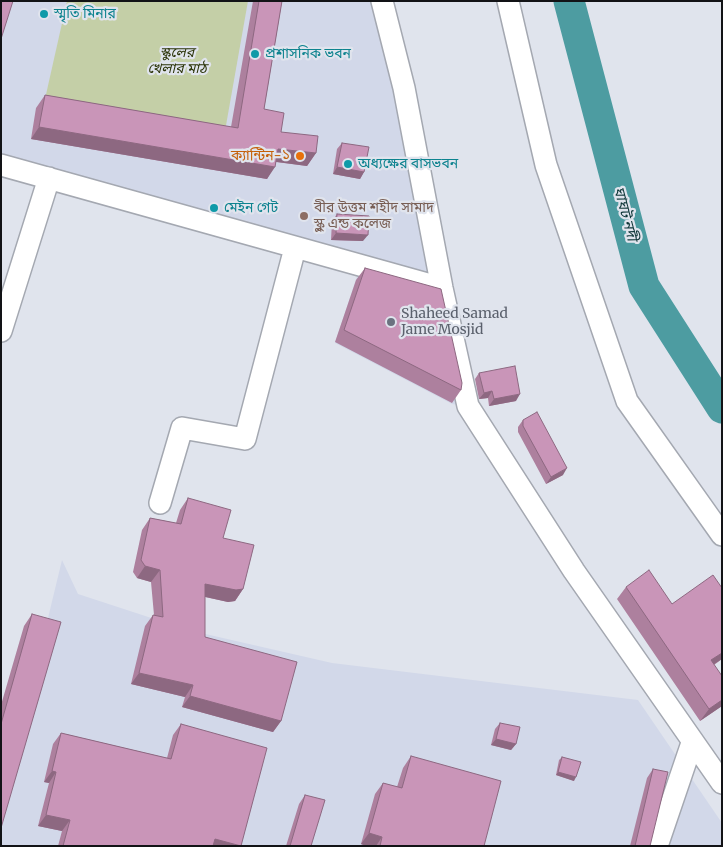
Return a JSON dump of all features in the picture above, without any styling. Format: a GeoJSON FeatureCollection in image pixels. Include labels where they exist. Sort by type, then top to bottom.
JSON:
{"type":"FeatureCollection","features":[{"type":"Feature","properties":{"kind":"street"},"geometry":{"type":"LineString","coordinates":[[382,1],[404,88],[442,288],[468,406],[574,571],[692,743],[722,783]]}},
{"type":"Feature","properties":{"kind":"street"},"geometry":{"type":"LineString","coordinates":[[508,1],[546,165],[627,401],[722,535]]}},
{"type":"Feature","properties":{"kind":"street"},"geometry":{"type":"LineString","coordinates":[[1,165],[442,288]]}},
{"type":"Feature","properties":{"kind":"street"},"geometry":{"type":"LineString","coordinates":[[1,331],[48,178]]}},
{"type":"Feature","properties":{"kind":"street"},"geometry":{"type":"LineString","coordinates":[[160,503],[182,428],[245,439],[295,248]]}},
{"type":"Feature","properties":{"kind":"street"},"geometry":{"type":"LineString","coordinates":[[657,846],[692,743]]}},
{"type":"Feature","properties":{"kind":"shaded area","name":"বীর উত্তম শহীদ সামাদ স্কুল এন্ড কলেজ"},"geometry":{"type":"Polygon","coordinates":[[[1,1],[380,1],[467,406],[452,404],[335,343],[360,267],[1,165],[1,1]]]}},
{"type":"Feature","properties":{"kind":"shaded area"},"geometry":{"type":"Polygon","coordinates":[[[62,560],[78,594],[188,630],[332,663],[638,700],[722,823],[722,846],[1,846],[1,813],[62,560]]]}},
{"type":"Feature","properties":{"kind":"green space","name":"স্কুলের খেলার মাঠ"},"geometry":{"type":"Polygon","coordinates":[[[67,1],[248,1],[225,131],[45,99],[67,1]]]}},
{"type":"Feature","properties":{"kind":"building"},"geometry":{"type":"Polygon","coordinates":[[[1,1],[13,1],[1,39],[1,1]]]}},
{"type":"Feature","properties":{"kind":"building","name":"প্রশাসনিক ভবন"},"geometry":{"type":"Polygon","coordinates":[[[259,1],[282,1],[264,109],[284,113],[281,132],[318,136],[316,153],[278,149],[275,167],[39,127],[45,95],[238,128],[259,1]]]}},
{"type":"Feature","properties":{"kind":"building","name":"অধ্যক্ষের বাসভবন"},"geometry":{"type":"Polygon","coordinates":[[[342,143],[369,147],[364,172],[337,167],[342,143]]]}},
{"type":"Feature","properties":{"kind":"building"},"geometry":{"type":"Polygon","coordinates":[[[337,214],[369,216],[368,235],[336,233],[337,214]]]}},
{"type":"Feature","properties":{"kind":"building","name":"Shaheed Samad Jame Mosjid"},"geometry":{"type":"Polygon","coordinates":[[[365,268],[441,289],[462,383],[461,390],[344,330],[365,268]]]}},
{"type":"Feature","properties":{"kind":"building"},"geometry":{"type":"Polygon","coordinates":[[[515,366],[520,394],[494,399],[492,391],[484,393],[479,373],[515,366]]]}},
{"type":"Feature","properties":{"kind":"building"},"geometry":{"type":"Polygon","coordinates":[[[537,412],[567,468],[551,477],[523,426],[523,420],[537,412]]]}},
{"type":"Feature","properties":{"kind":"building"},"geometry":{"type":"Polygon","coordinates":[[[188,498],[231,510],[223,538],[254,545],[243,589],[236,590],[205,584],[205,637],[297,662],[281,721],[190,696],[193,685],[139,673],[153,615],[163,617],[160,570],[145,566],[141,560],[150,518],[181,524],[188,498]]]}},
{"type":"Feature","properties":{"kind":"building"},"geometry":{"type":"Polygon","coordinates":[[[649,570],[672,604],[713,575],[722,588],[722,653],[711,660],[722,676],[722,700],[709,709],[626,587],[649,570]]]}},
{"type":"Feature","properties":{"kind":"building"},"geometry":{"type":"Polygon","coordinates":[[[32,614],[61,622],[1,828],[1,724],[32,614]]]}},
{"type":"Feature","properties":{"kind":"building"},"geometry":{"type":"Polygon","coordinates":[[[500,723],[520,727],[516,744],[496,739],[500,723]]]}},
{"type":"Feature","properties":{"kind":"building"},"geometry":{"type":"Polygon","coordinates":[[[181,724],[267,748],[241,846],[215,839],[213,846],[63,846],[70,820],[46,815],[56,772],[52,771],[61,733],[171,759],[181,724]]]}},
{"type":"Feature","properties":{"kind":"building"},"geometry":{"type":"Polygon","coordinates":[[[411,756],[501,781],[484,846],[380,846],[382,837],[369,833],[383,783],[402,788],[411,756]]]}},
{"type":"Feature","properties":{"kind":"building"},"geometry":{"type":"Polygon","coordinates":[[[562,757],[581,762],[576,777],[558,772],[562,757]]]}},
{"type":"Feature","properties":{"kind":"building"},"geometry":{"type":"Polygon","coordinates":[[[653,769],[668,772],[650,846],[635,846],[653,769]]]}},
{"type":"Feature","properties":{"kind":"building"},"geometry":{"type":"Polygon","coordinates":[[[305,795],[325,800],[311,846],[290,846],[305,795]]]}},
{"type":"Feature","properties":{"kind":"waterway","name":"ঘাঘট নদী"},"geometry":{"type":"LineString","coordinates":[[569,1],[644,286],[722,408]]}},
{"type":"Feature","properties":{"kind":"place","name":"স্মৃতি মিনার"},"geometry":{"type":"Point","coordinates":[44,14]}},
{"type":"Feature","properties":{"kind":"place","name":"প্রশাসনিক ভবন"},"geometry":{"type":"Point","coordinates":[255,54]}},
{"type":"Feature","properties":{"kind":"place","name":"ক্যান্টিন-১"},"geometry":{"type":"Point","coordinates":[300,156]}},
{"type":"Feature","properties":{"kind":"place","name":"অধ্যক্ষের বাসভবন"},"geometry":{"type":"Point","coordinates":[348,164]}},
{"type":"Feature","properties":{"kind":"place","name":"মেইন গেট"},"geometry":{"type":"Point","coordinates":[214,208]}},
{"type":"Feature","properties":{"kind":"place","name":"বীর উত্তম শহীদ সামাদ স্কুল এন্ড কলেজ"},"geometry":{"type":"Point","coordinates":[304,216]}},
{"type":"Feature","properties":{"kind":"place","name":"Shaheed Samad Jame Mosjid"},"geometry":{"type":"Point","coordinates":[391,322]}}]}
